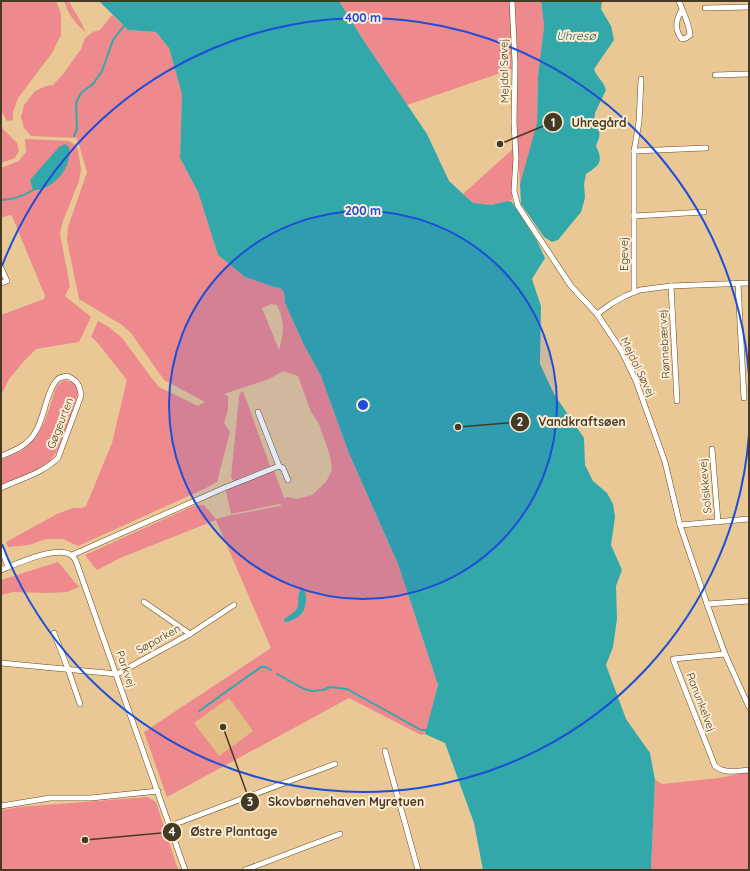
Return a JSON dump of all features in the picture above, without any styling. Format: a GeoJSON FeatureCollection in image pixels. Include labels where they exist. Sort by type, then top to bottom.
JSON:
{"type":"FeatureCollection","features":[{"type":"Feature","properties":{"kind":"street","name":"Mejdal Søvej"},"geometry":{"type":"LineString","coordinates":[[512,1],[515,63],[515,199],[518,206],[571,286],[597,314],[621,350],[636,381],[665,462],[680,525],[707,604],[725,654],[749,707]]}},
{"type":"Feature","properties":{"kind":"street"},"geometry":{"type":"LineString","coordinates":[[679,1],[690,29],[690,35],[682,39],[678,34],[676,26],[677,17],[682,10]]}},
{"type":"Feature","properties":{"kind":"street"},"geometry":{"type":"LineString","coordinates":[[705,8],[749,7]]}},
{"type":"Feature","properties":{"kind":"street"},"geometry":{"type":"LineString","coordinates":[[715,75],[749,74]]}},
{"type":"Feature","properties":{"kind":"street","name":"Egevej"},"geometry":{"type":"LineString","coordinates":[[634,292],[634,151],[639,122],[641,79]]}},
{"type":"Feature","properties":{"kind":"street"},"geometry":{"type":"LineString","coordinates":[[634,151],[706,148]]}},
{"type":"Feature","properties":{"kind":"street"},"geometry":{"type":"LineString","coordinates":[[634,216],[704,212]]}},
{"type":"Feature","properties":{"kind":"street"},"geometry":{"type":"LineString","coordinates":[[1,268],[6,281],[1,283]]}},
{"type":"Feature","properties":{"kind":"street"},"geometry":{"type":"LineString","coordinates":[[597,314],[610,304],[640,290],[671,286],[749,283]]}},
{"type":"Feature","properties":{"kind":"street"},"geometry":{"type":"LineString","coordinates":[[738,284],[744,398]]}},
{"type":"Feature","properties":{"kind":"street","name":"Rønnebærvej"},"geometry":{"type":"LineString","coordinates":[[671,286],[677,401]]}},
{"type":"Feature","properties":{"kind":"street","name":"Gøgeurten"},"geometry":{"type":"LineString","coordinates":[[1,456],[17,450],[29,441],[36,432],[54,385],[59,378],[67,376],[75,380],[80,387],[81,396],[58,458],[43,470],[1,488]]}},
{"type":"Feature","properties":{"kind":"street"},"geometry":{"type":"LineString","coordinates":[[258,412],[279,466],[283,468],[288,480]]}},
{"type":"Feature","properties":{"kind":"street","name":"Solsikkevej"},"geometry":{"type":"LineString","coordinates":[[712,449],[718,522]]}},
{"type":"Feature","properties":{"kind":"street"},"geometry":{"type":"LineString","coordinates":[[1,570],[48,553],[62,552],[72,555],[224,488],[279,466]]}},
{"type":"Feature","properties":{"kind":"street","name":"Solsikkevej"},"geometry":{"type":"LineString","coordinates":[[680,525],[749,520]]}},
{"type":"Feature","properties":{"kind":"street"},"geometry":{"type":"LineString","coordinates":[[1,548],[8,567]]}},
{"type":"Feature","properties":{"kind":"street","name":"Parkvej"},"geometry":{"type":"LineString","coordinates":[[72,555],[77,564],[117,674],[185,870]]}},
{"type":"Feature","properties":{"kind":"street"},"geometry":{"type":"LineString","coordinates":[[707,604],[749,601]]}},
{"type":"Feature","properties":{"kind":"street","name":"Søparken"},"geometry":{"type":"LineString","coordinates":[[144,602],[190,634]]}},
{"type":"Feature","properties":{"kind":"street","name":"Søparken"},"geometry":{"type":"LineString","coordinates":[[117,674],[190,634],[234,605]]}},
{"type":"Feature","properties":{"kind":"street"},"geometry":{"type":"LineString","coordinates":[[54,633],[80,704]]}},
{"type":"Feature","properties":{"kind":"street","name":"Ranunkelvej"},"geometry":{"type":"LineString","coordinates":[[725,654],[673,659],[715,766],[721,771],[733,772],[749,770]]}},
{"type":"Feature","properties":{"kind":"street"},"geometry":{"type":"LineString","coordinates":[[1,663],[117,674]]}},
{"type":"Feature","properties":{"kind":"street"},"geometry":{"type":"LineString","coordinates":[[385,751],[418,870]]}},
{"type":"Feature","properties":{"kind":"street"},"geometry":{"type":"LineString","coordinates":[[170,826],[335,764]]}},
{"type":"Feature","properties":{"kind":"street"},"geometry":{"type":"LineString","coordinates":[[1,806],[50,798],[91,798],[158,791]]}},
{"type":"Feature","properties":{"kind":"street"},"geometry":{"type":"LineString","coordinates":[[245,870],[340,834]]}},
{"type":"Feature","properties":{"kind":"shaded area"},"geometry":{"type":"Polygon","coordinates":[[[1,1],[56,1],[61,14],[61,35],[52,53],[18,98],[13,112],[13,120],[7,121],[1,110],[1,1]]]}},
{"type":"Feature","properties":{"kind":"shaded area"},"geometry":{"type":"Polygon","coordinates":[[[64,1],[69,1],[85,32],[72,18],[64,1]]]}},
{"type":"Feature","properties":{"kind":"shaded area"},"geometry":{"type":"Polygon","coordinates":[[[339,1],[510,1],[512,69],[407,105],[339,1]]]}},
{"type":"Feature","properties":{"kind":"shaded area"},"geometry":{"type":"Polygon","coordinates":[[[515,1],[541,1],[544,26],[538,76],[537,125],[520,184],[516,125],[518,73],[515,1]]]}},
{"type":"Feature","properties":{"kind":"shaded area"},"geometry":{"type":"Polygon","coordinates":[[[112,15],[128,30],[156,32],[169,48],[182,94],[180,158],[198,192],[218,255],[245,277],[280,288],[284,292],[285,303],[304,345],[321,376],[348,451],[398,564],[438,685],[425,734],[421,735],[349,698],[167,797],[144,732],[271,648],[216,520],[120,558],[97,570],[85,555],[193,506],[204,505],[216,519],[280,506],[283,509],[280,504],[231,514],[226,492],[228,488],[274,470],[284,498],[288,497],[297,499],[312,495],[326,482],[332,470],[330,456],[319,424],[311,412],[298,376],[283,371],[269,379],[224,394],[228,396],[228,410],[224,423],[230,432],[217,482],[78,546],[63,539],[46,539],[29,545],[8,547],[6,542],[57,514],[73,508],[82,508],[86,506],[112,443],[127,380],[97,342],[91,337],[98,321],[109,327],[122,338],[159,387],[198,406],[205,402],[164,380],[131,333],[122,325],[79,299],[67,240],[68,227],[87,172],[77,138],[31,136],[24,128],[21,117],[24,105],[35,91],[46,86],[53,85],[64,73],[81,49],[85,38],[93,32],[100,30],[112,15]],[[271,304],[262,308],[279,350],[283,327],[277,305],[271,304]],[[229,698],[194,723],[219,756],[253,731],[229,698]]]}},
{"type":"Feature","properties":{"kind":"shaded area"},"geometry":{"type":"Polygon","coordinates":[[[1,127],[17,143],[19,151],[15,158],[1,163],[1,127]]]}},
{"type":"Feature","properties":{"kind":"shaded area"},"geometry":{"type":"Polygon","coordinates":[[[25,139],[69,141],[75,145],[78,150],[81,170],[79,181],[63,221],[60,234],[70,286],[65,296],[91,317],[79,342],[36,349],[9,379],[1,396],[1,315],[44,299],[45,296],[12,216],[9,215],[1,218],[1,168],[19,161],[26,152],[25,139]]]}},
{"type":"Feature","properties":{"kind":"shaded area"},"geometry":{"type":"Polygon","coordinates":[[[514,148],[512,200],[491,205],[473,203],[463,194],[514,148]]]}},
{"type":"Feature","properties":{"kind":"shaded area"},"geometry":{"type":"Polygon","coordinates":[[[63,381],[74,383],[78,393],[61,444],[56,453],[50,461],[38,470],[1,485],[1,460],[24,449],[36,437],[44,422],[57,386],[63,381]]]}},
{"type":"Feature","properties":{"kind":"shaded area"},"geometry":{"type":"Polygon","coordinates":[[[243,391],[270,466],[233,481],[231,477],[239,397],[240,393],[243,391]]]}},
{"type":"Feature","properties":{"kind":"shaded area"},"geometry":{"type":"Polygon","coordinates":[[[58,562],[79,587],[67,592],[13,592],[1,595],[1,580],[58,562]]]}},
{"type":"Feature","properties":{"kind":"shaded area"},"geometry":{"type":"Polygon","coordinates":[[[229,698],[253,731],[218,757],[194,723],[229,698]]]}},
{"type":"Feature","properties":{"kind":"shaded area"},"geometry":{"type":"Polygon","coordinates":[[[749,772],[749,870],[651,870],[655,780],[662,784],[719,778],[749,772]]]}},
{"type":"Feature","properties":{"kind":"shaded area"},"geometry":{"type":"Polygon","coordinates":[[[148,797],[156,802],[178,870],[1,870],[1,810],[19,807],[148,797]]]}},
{"type":"Feature","properties":{"kind":"water"},"geometry":{"type":"Polygon","coordinates":[[[99,1],[339,1],[364,41],[427,134],[449,181],[473,203],[491,205],[508,201],[512,202],[537,241],[545,258],[532,279],[541,306],[540,364],[554,394],[584,438],[585,465],[593,481],[607,493],[613,504],[615,517],[611,545],[622,570],[616,586],[617,619],[613,647],[606,665],[626,719],[650,753],[655,780],[651,870],[483,870],[474,823],[445,743],[425,734],[438,685],[398,564],[348,451],[321,376],[304,345],[285,303],[284,292],[280,288],[245,277],[218,255],[198,192],[180,158],[182,94],[169,48],[156,32],[128,30],[99,1]]]}},
{"type":"Feature","properties":{"kind":"water","name":"Uhresø"},"geometry":{"type":"Polygon","coordinates":[[[541,1],[602,1],[601,9],[611,26],[614,40],[594,69],[606,90],[595,113],[594,122],[600,134],[596,146],[600,160],[597,166],[586,174],[584,184],[585,198],[581,212],[558,240],[552,242],[544,237],[521,204],[520,184],[537,123],[538,76],[544,26],[541,1]]]}},
{"type":"Feature","properties":{"kind":"water"},"geometry":{"type":"Polygon","coordinates":[[[65,144],[69,147],[69,155],[65,170],[48,187],[33,190],[30,180],[59,147],[65,144]]]}},
{"type":"Feature","properties":{"kind":"water"},"geometry":{"type":"Polygon","coordinates":[[[301,589],[304,589],[306,595],[304,610],[301,615],[291,621],[285,622],[284,619],[295,611],[298,606],[299,592],[301,589]]]}},
{"type":"Feature","properties":{"kind":"waterway"},"geometry":{"type":"LineString","coordinates":[[74,136],[77,129],[76,103],[81,93],[93,84],[102,71],[113,40],[124,26]]}},
{"type":"Feature","properties":{"kind":"waterway"},"geometry":{"type":"LineString","coordinates":[[1,200],[18,197],[33,190]]}},
{"type":"Feature","properties":{"kind":"waterway"},"geometry":{"type":"LineString","coordinates":[[199,711],[261,667],[266,667],[271,670]]}},
{"type":"Feature","properties":{"kind":"waterway"},"geometry":{"type":"LineString","coordinates":[[277,674],[304,689],[312,691],[323,690],[330,687],[347,689],[421,730],[427,730]]}},
{"type":"Feature","properties":{"kind":"place","name":"Uhregård"},"geometry":{"type":"Point","coordinates":[500,144]}},
{"type":"Feature","properties":{"kind":"place","name":"Vandkraftsøen"},"geometry":{"type":"Point","coordinates":[458,427]}},
{"type":"Feature","properties":{"kind":"place","name":"Skovbørnehaven Myretuen"},"geometry":{"type":"Point","coordinates":[223,727]}},
{"type":"Feature","properties":{"kind":"place","name":"Østre Plantage"},"geometry":{"type":"Point","coordinates":[85,840]}}]}
